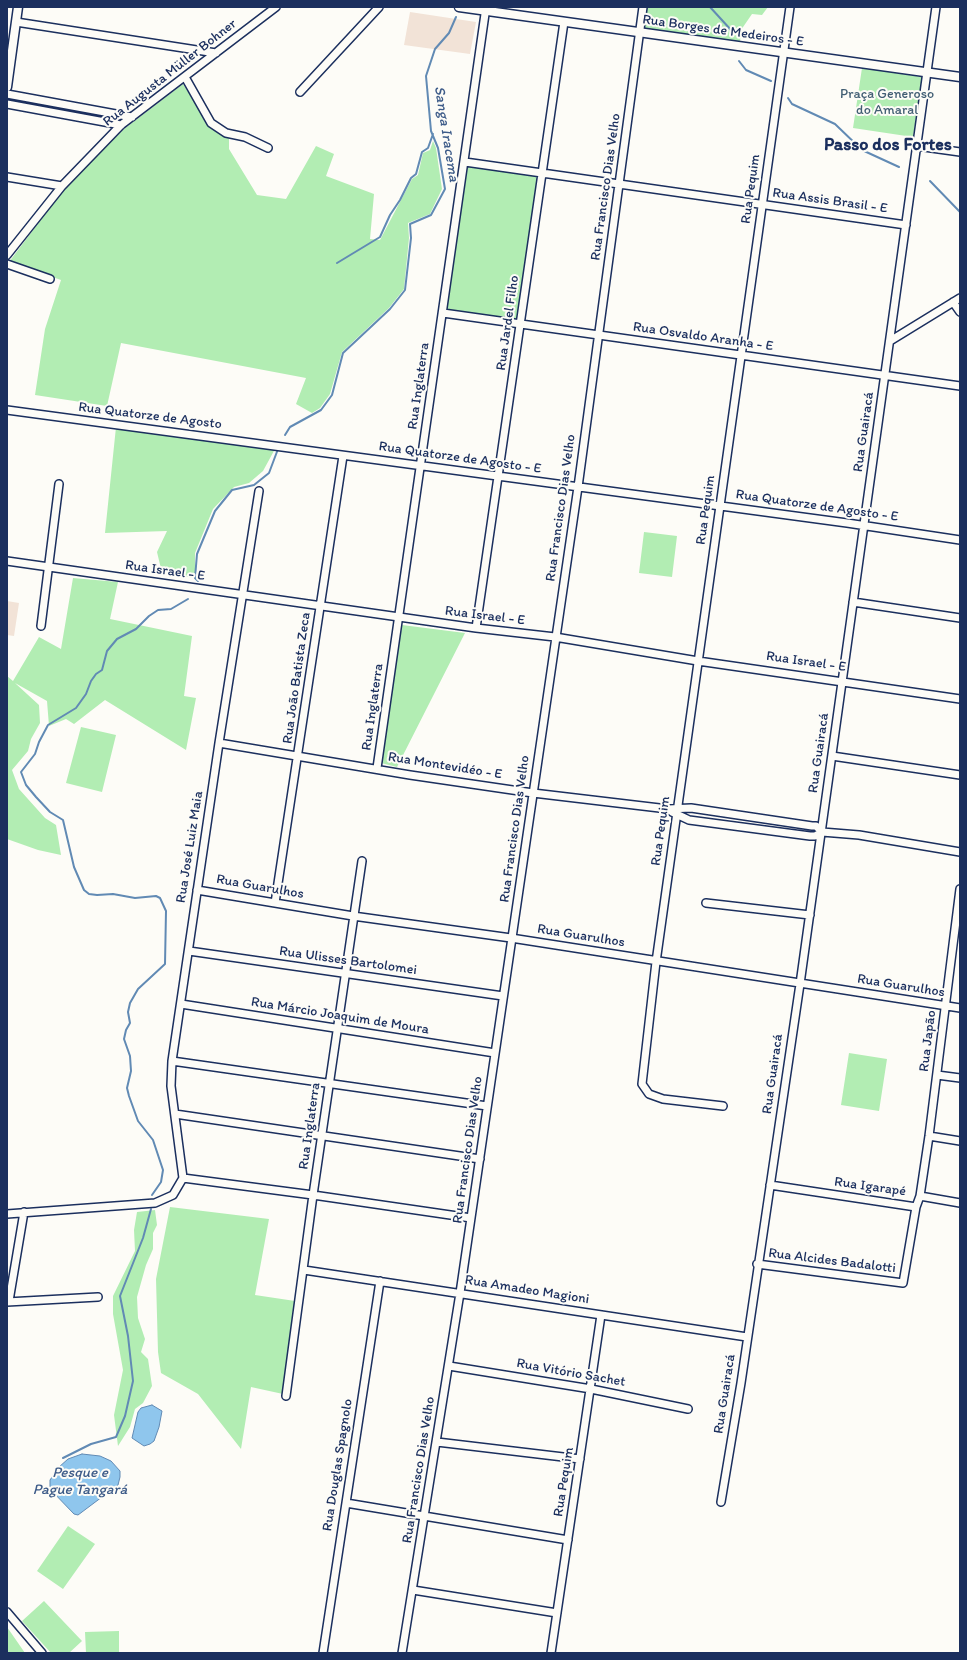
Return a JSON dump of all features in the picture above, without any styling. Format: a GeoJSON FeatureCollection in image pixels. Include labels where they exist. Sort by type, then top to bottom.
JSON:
{"type":"FeatureCollection","features":[{"type":"Feature","properties":{"kind":"street"},"geometry":{"type":"LineString","coordinates":[[7,87],[18,7]]}},
{"type":"Feature","properties":{"kind":"street","name":"Rua Augusta Müller Bohner"},"geometry":{"type":"LineString","coordinates":[[7,254],[62,186],[121,125],[276,7]]}},
{"type":"Feature","properties":{"kind":"street"},"geometry":{"type":"LineString","coordinates":[[300,92],[379,7]]}},
{"type":"Feature","properties":{"kind":"street","name":"Rua Borges de Medeiros - E"},"geometry":{"type":"LineString","coordinates":[[459,7],[486,9],[564,22],[960,77]]}},
{"type":"Feature","properties":{"kind":"street","name":"Rua Francisco Dias Velho"},"geometry":{"type":"LineString","coordinates":[[402,1653],[449,1366],[480,1159],[511,938],[578,487],[643,7]]}},
{"type":"Feature","properties":{"kind":"street","name":"Rua Pequim"},"geometry":{"type":"LineString","coordinates":[[723,1106],[663,1099],[649,1094],[642,1084],[648,1017],[790,7]]}},
{"type":"Feature","properties":{"kind":"street","name":"Rua Guairacá"},"geometry":{"type":"LineString","coordinates":[[721,1502],[770,1186],[822,832],[936,7]]}},
{"type":"Feature","properties":{"kind":"street","name":"Rua Inglaterra"},"geometry":{"type":"LineString","coordinates":[[377,768],[486,9]]}},
{"type":"Feature","properties":{"kind":"street"},"geometry":{"type":"LineString","coordinates":[[16,22],[216,53]]}},
{"type":"Feature","properties":{"kind":"street","name":"Rua Jardel Filho"},"geometry":{"type":"LineString","coordinates":[[476,628],[500,476],[564,22]]}},
{"type":"Feature","properties":{"kind":"street"},"geometry":{"type":"LineString","coordinates":[[185,77],[211,123],[226,133],[245,137],[268,148]]}},
{"type":"Feature","properties":{"kind":"street"},"geometry":{"type":"LineString","coordinates":[[7,94],[132,117]]}},
{"type":"Feature","properties":{"kind":"street"},"geometry":{"type":"LineString","coordinates":[[7,104],[121,125]]}},
{"type":"Feature","properties":{"kind":"street"},"geometry":{"type":"LineString","coordinates":[[917,146],[960,152]]}},
{"type":"Feature","properties":{"kind":"street","name":"Rua Assis Brasil - E"},"geometry":{"type":"LineString","coordinates":[[465,162],[906,225]]}},
{"type":"Feature","properties":{"kind":"street"},"geometry":{"type":"LineString","coordinates":[[7,177],[62,186]]}},
{"type":"Feature","properties":{"kind":"street"},"geometry":{"type":"LineString","coordinates":[[7,264],[50,279]]}},
{"type":"Feature","properties":{"kind":"street"},"geometry":{"type":"LineString","coordinates":[[890,341],[960,298]]}},
{"type":"Feature","properties":{"kind":"street"},"geometry":{"type":"LineString","coordinates":[[953,302],[960,312]]}},
{"type":"Feature","properties":{"kind":"street","name":"Rua Osvaldo Aranha - E"},"geometry":{"type":"LineString","coordinates":[[443,313],[960,386]]}},
{"type":"Feature","properties":{"kind":"street","name":"Rua Quatorze de Agosto"},"geometry":{"type":"LineString","coordinates":[[7,410],[290,448]]}},
{"type":"Feature","properties":{"kind":"street","name":"Rua Quatorze de Agosto - E"},"geometry":{"type":"LineString","coordinates":[[290,448],[864,525],[960,540]]}},
{"type":"Feature","properties":{"kind":"street","name":"Rua João Batista Zeca"},"geometry":{"type":"LineString","coordinates":[[274,903],[298,756],[343,456]]}},
{"type":"Feature","properties":{"kind":"street"},"geometry":{"type":"LineString","coordinates":[[41,626],[59,484]]}},
{"type":"Feature","properties":{"kind":"street","name":"Rua José Luiz Maia"},"geometry":{"type":"LineString","coordinates":[[183,1178],[171,1086],[172,1061],[219,743],[259,491]]}},
{"type":"Feature","properties":{"kind":"street","name":"Rua Israel - E"},"geometry":{"type":"LineString","coordinates":[[7,561],[476,628],[555,637],[698,661],[960,699]]}},
{"type":"Feature","properties":{"kind":"street"},"geometry":{"type":"LineString","coordinates":[[853,602],[960,618]]}},
{"type":"Feature","properties":{"kind":"street","name":"Rua Montevidéo - E"},"geometry":{"type":"LineString","coordinates":[[219,743],[377,768],[410,775],[533,793],[668,809],[677,811],[689,820],[810,836],[815,836],[822,832],[859,835],[960,852]]}},
{"type":"Feature","properties":{"kind":"street"},"geometry":{"type":"LineString","coordinates":[[832,756],[960,775]]}},
{"type":"Feature","properties":{"kind":"street","name":"Rua Montevidéo - E"},"geometry":{"type":"LineString","coordinates":[[677,811],[691,808],[816,826],[822,832]]}},
{"type":"Feature","properties":{"kind":"street","name":"Rua Inglaterra"},"geometry":{"type":"LineString","coordinates":[[286,1396],[313,1195],[362,861]]}},
{"type":"Feature","properties":{"kind":"street","name":"Rua Japão"},"geometry":{"type":"LineString","coordinates":[[920,1196],[958,929],[960,889]]}},
{"type":"Feature","properties":{"kind":"street","name":"Rua Guarulhos"},"geometry":{"type":"LineString","coordinates":[[197,890],[353,916],[511,938],[656,962],[960,1008]]}},
{"type":"Feature","properties":{"kind":"street"},"geometry":{"type":"LineString","coordinates":[[706,902],[810,915]]}},
{"type":"Feature","properties":{"kind":"street","name":"Rua Ulisses Bartolomei"},"geometry":{"type":"LineString","coordinates":[[189,951],[503,996]]}},
{"type":"Feature","properties":{"kind":"street","name":"Rua Márcio Joaquim de Moura"},"geometry":{"type":"LineString","coordinates":[[181,1004],[495,1053]]}},
{"type":"Feature","properties":{"kind":"street"},"geometry":{"type":"LineString","coordinates":[[172,1061],[487,1106]]}},
{"type":"Feature","properties":{"kind":"street"},"geometry":{"type":"LineString","coordinates":[[937,1075],[960,1078]]}},
{"type":"Feature","properties":{"kind":"street"},"geometry":{"type":"LineString","coordinates":[[175,1114],[480,1159]]}},
{"type":"Feature","properties":{"kind":"street"},"geometry":{"type":"LineString","coordinates":[[929,1136],[960,1141]]}},
{"type":"Feature","properties":{"kind":"street"},"geometry":{"type":"LineString","coordinates":[[7,1214],[155,1204],[165,1200],[176,1191],[183,1178],[471,1218]]}},
{"type":"Feature","properties":{"kind":"street","name":"Rua Igarapé"},"geometry":{"type":"LineString","coordinates":[[770,1186],[916,1207],[920,1196],[960,1203]]}},
{"type":"Feature","properties":{"kind":"street","name":"Rua Alcides Badalotti"},"geometry":{"type":"LineString","coordinates":[[757,1264],[903,1283],[916,1207]]}},
{"type":"Feature","properties":{"kind":"street"},"geometry":{"type":"LineString","coordinates":[[24,1212],[8,1302],[98,1297]]}},
{"type":"Feature","properties":{"kind":"street","name":"Rua Amadeo Magioni"},"geometry":{"type":"LineString","coordinates":[[304,1270],[747,1337]]}},
{"type":"Feature","properties":{"kind":"street","name":"Rua Douglas Spagnolo"},"geometry":{"type":"LineString","coordinates":[[323,1653],[380,1281]]}},
{"type":"Feature","properties":{"kind":"street","name":"Rua Pequim"},"geometry":{"type":"LineString","coordinates":[[551,1653],[601,1315]]}},
{"type":"Feature","properties":{"kind":"street","name":"Rua Vitório Sachet"},"geometry":{"type":"LineString","coordinates":[[449,1366],[591,1389],[688,1409]]}},
{"type":"Feature","properties":{"kind":"street"},"geometry":{"type":"LineString","coordinates":[[437,1442],[580,1460]]}},
{"type":"Feature","properties":{"kind":"street"},"geometry":{"type":"LineString","coordinates":[[346,1503],[568,1540]]}},
{"type":"Feature","properties":{"kind":"street"},"geometry":{"type":"LineString","coordinates":[[413,1590],[557,1614]]}},
{"type":"Feature","properties":{"kind":"street"},"geometry":{"type":"LineString","coordinates":[[7,1612],[42,1653]]}},
{"type":"Feature","properties":{"kind":"shaded area"},"geometry":{"type":"Polygon","coordinates":[[[410,12],[476,22],[470,54],[404,45],[410,12]]]}},
{"type":"Feature","properties":{"kind":"shaded area"},"geometry":{"type":"Polygon","coordinates":[[[7,601],[19,603],[14,636],[7,635],[7,601]]]}},
{"type":"Feature","properties":{"kind":"green space"},"geometry":{"type":"Polygon","coordinates":[[[646,7],[768,7],[762,15],[752,14],[741,30],[740,43],[643,29],[646,7]]]}},
{"type":"Feature","properties":{"kind":"green space","name":"Praça Generoso do Amaral"},"geometry":{"type":"Polygon","coordinates":[[[862,68],[922,77],[913,137],[853,128],[862,68]]]}},
{"type":"Feature","properties":{"kind":"green space"},"geometry":{"type":"Polygon","coordinates":[[[183,84],[210,126],[229,136],[229,149],[257,195],[286,199],[316,146],[334,154],[326,176],[374,194],[370,239],[380,240],[412,179],[418,175],[423,153],[430,150],[433,141],[436,148],[442,189],[430,214],[408,223],[409,238],[404,289],[389,308],[342,352],[330,394],[320,408],[312,413],[296,404],[306,378],[121,343],[107,406],[35,395],[45,329],[61,280],[9,262],[64,189],[82,170],[124,129],[183,84]]]}},
{"type":"Feature","properties":{"kind":"green space"},"geometry":{"type":"Polygon","coordinates":[[[468,165],[539,175],[518,321],[446,311],[468,165]]]}},
{"type":"Feature","properties":{"kind":"green space"},"geometry":{"type":"Polygon","coordinates":[[[116,427],[275,449],[263,471],[249,483],[234,487],[213,509],[195,553],[195,578],[162,573],[157,552],[167,531],[105,533],[116,427]]]}},
{"type":"Feature","properties":{"kind":"green space"},"geometry":{"type":"Polygon","coordinates":[[[644,532],[677,536],[672,577],[639,573],[644,532]]]}},
{"type":"Feature","properties":{"kind":"green space"},"geometry":{"type":"Polygon","coordinates":[[[73,578],[118,582],[110,619],[192,636],[184,696],[196,698],[186,750],[105,700],[74,724],[66,719],[49,726],[47,701],[15,683],[39,705],[40,723],[31,739],[28,751],[12,770],[19,789],[45,818],[56,825],[61,855],[38,850],[7,839],[7,676],[13,681],[39,637],[61,649],[73,578]]]}},
{"type":"Feature","properties":{"kind":"green space"},"geometry":{"type":"Polygon","coordinates":[[[402,625],[465,633],[397,767],[381,763],[402,625]]]}},
{"type":"Feature","properties":{"kind":"green space"},"geometry":{"type":"Polygon","coordinates":[[[81,727],[116,735],[102,792],[66,783],[81,727]]]}},
{"type":"Feature","properties":{"kind":"green space"},"geometry":{"type":"Polygon","coordinates":[[[849,1053],[887,1059],[879,1111],[841,1105],[849,1053]]]}},
{"type":"Feature","properties":{"kind":"green space"},"geometry":{"type":"Polygon","coordinates":[[[170,1207],[269,1219],[255,1295],[295,1301],[283,1394],[251,1387],[241,1449],[198,1394],[161,1373],[158,1352],[156,1279],[170,1207]]]}},
{"type":"Feature","properties":{"kind":"green space"},"geometry":{"type":"Polygon","coordinates":[[[155,1210],[157,1225],[153,1233],[153,1249],[146,1265],[137,1297],[138,1318],[145,1339],[141,1352],[148,1359],[152,1386],[143,1403],[135,1409],[130,1427],[118,1446],[114,1415],[123,1370],[113,1314],[113,1296],[135,1251],[134,1230],[137,1212],[155,1210]]]}},
{"type":"Feature","properties":{"kind":"green space"},"geometry":{"type":"Polygon","coordinates":[[[68,1526],[95,1544],[63,1589],[37,1571],[68,1526]]]}},
{"type":"Feature","properties":{"kind":"green space"},"geometry":{"type":"Polygon","coordinates":[[[44,1601],[82,1641],[69,1653],[51,1653],[22,1621],[44,1601]]]}},
{"type":"Feature","properties":{"kind":"green space"},"geometry":{"type":"Polygon","coordinates":[[[7,1627],[25,1653],[7,1653],[7,1627]]]}},
{"type":"Feature","properties":{"kind":"green space"},"geometry":{"type":"Polygon","coordinates":[[[119,1631],[119,1653],[86,1653],[85,1632],[119,1631]]]}},
{"type":"Feature","properties":{"kind":"water","name":"Pesque e Pague Tangará"},"geometry":{"type":"Polygon","coordinates":[[[152,1405],[162,1411],[159,1427],[154,1441],[144,1446],[132,1438],[138,1412],[141,1408],[152,1405]]]}},
{"type":"Feature","properties":{"kind":"water","name":"Pesque e Pague Tangará"},"geometry":{"type":"Polygon","coordinates":[[[82,1454],[100,1456],[111,1461],[120,1471],[120,1477],[118,1485],[78,1515],[74,1514],[50,1489],[50,1480],[59,1467],[68,1459],[82,1454]]]}},
{"type":"Feature","properties":{"kind":"waterway"},"geometry":{"type":"LineString","coordinates":[[710,7],[731,30]]}},
{"type":"Feature","properties":{"kind":"waterway","name":"Sanga Iracema"},"geometry":{"type":"LineString","coordinates":[[285,435],[290,427],[321,410],[332,395],[343,353],[390,309],[405,290],[411,238],[410,224],[431,215],[445,189],[438,148],[431,131],[426,76],[435,49],[449,33],[456,17]]}},
{"type":"Feature","properties":{"kind":"waterway"},"geometry":{"type":"LineString","coordinates":[[739,61],[746,70],[771,81]]}},
{"type":"Feature","properties":{"kind":"waterway"},"geometry":{"type":"LineString","coordinates":[[788,98],[792,104],[835,124],[862,150],[899,167]]}},
{"type":"Feature","properties":{"kind":"waterway"},"geometry":{"type":"LineString","coordinates":[[337,263],[380,237],[390,215],[400,200],[411,178],[416,174],[422,152],[428,148],[433,134]]}},
{"type":"Feature","properties":{"kind":"waterway"},"geometry":{"type":"LineString","coordinates":[[930,181],[960,212]]}},
{"type":"Feature","properties":{"kind":"waterway","name":"Sanga Iracema"},"geometry":{"type":"LineString","coordinates":[[198,581],[195,578],[197,554],[215,511],[232,490],[254,485],[269,473],[278,449]]}},
{"type":"Feature","properties":{"kind":"waterway","name":"Sanga Iracema"},"geometry":{"type":"LineString","coordinates":[[152,1195],[161,1182],[163,1170],[153,1140],[138,1121],[129,1096],[127,1088],[131,1071],[130,1056],[124,1039],[126,1030],[130,1023],[128,1012],[130,1003],[138,989],[165,964],[166,911],[160,898],[156,896],[135,898],[113,894],[97,895],[89,894],[84,890],[74,867],[63,820],[50,812],[36,797],[26,785],[21,772],[35,754],[39,742],[48,725],[76,708],[86,694],[91,681],[96,674],[102,670],[107,651],[117,639],[136,629],[149,616],[158,610],[171,609],[188,599]]}},
{"type":"Feature","properties":{"kind":"waterway","name":"Sanga Iracema"},"geometry":{"type":"LineString","coordinates":[[63,1458],[91,1444],[116,1437],[125,1416],[133,1381],[128,1336],[120,1296],[143,1238],[151,1209]]}},
{"type":"Feature","properties":{"kind":"district","name":"Passo dos Fortes"},"geometry":{"type":"Point","coordinates":[888,145]}}]}
